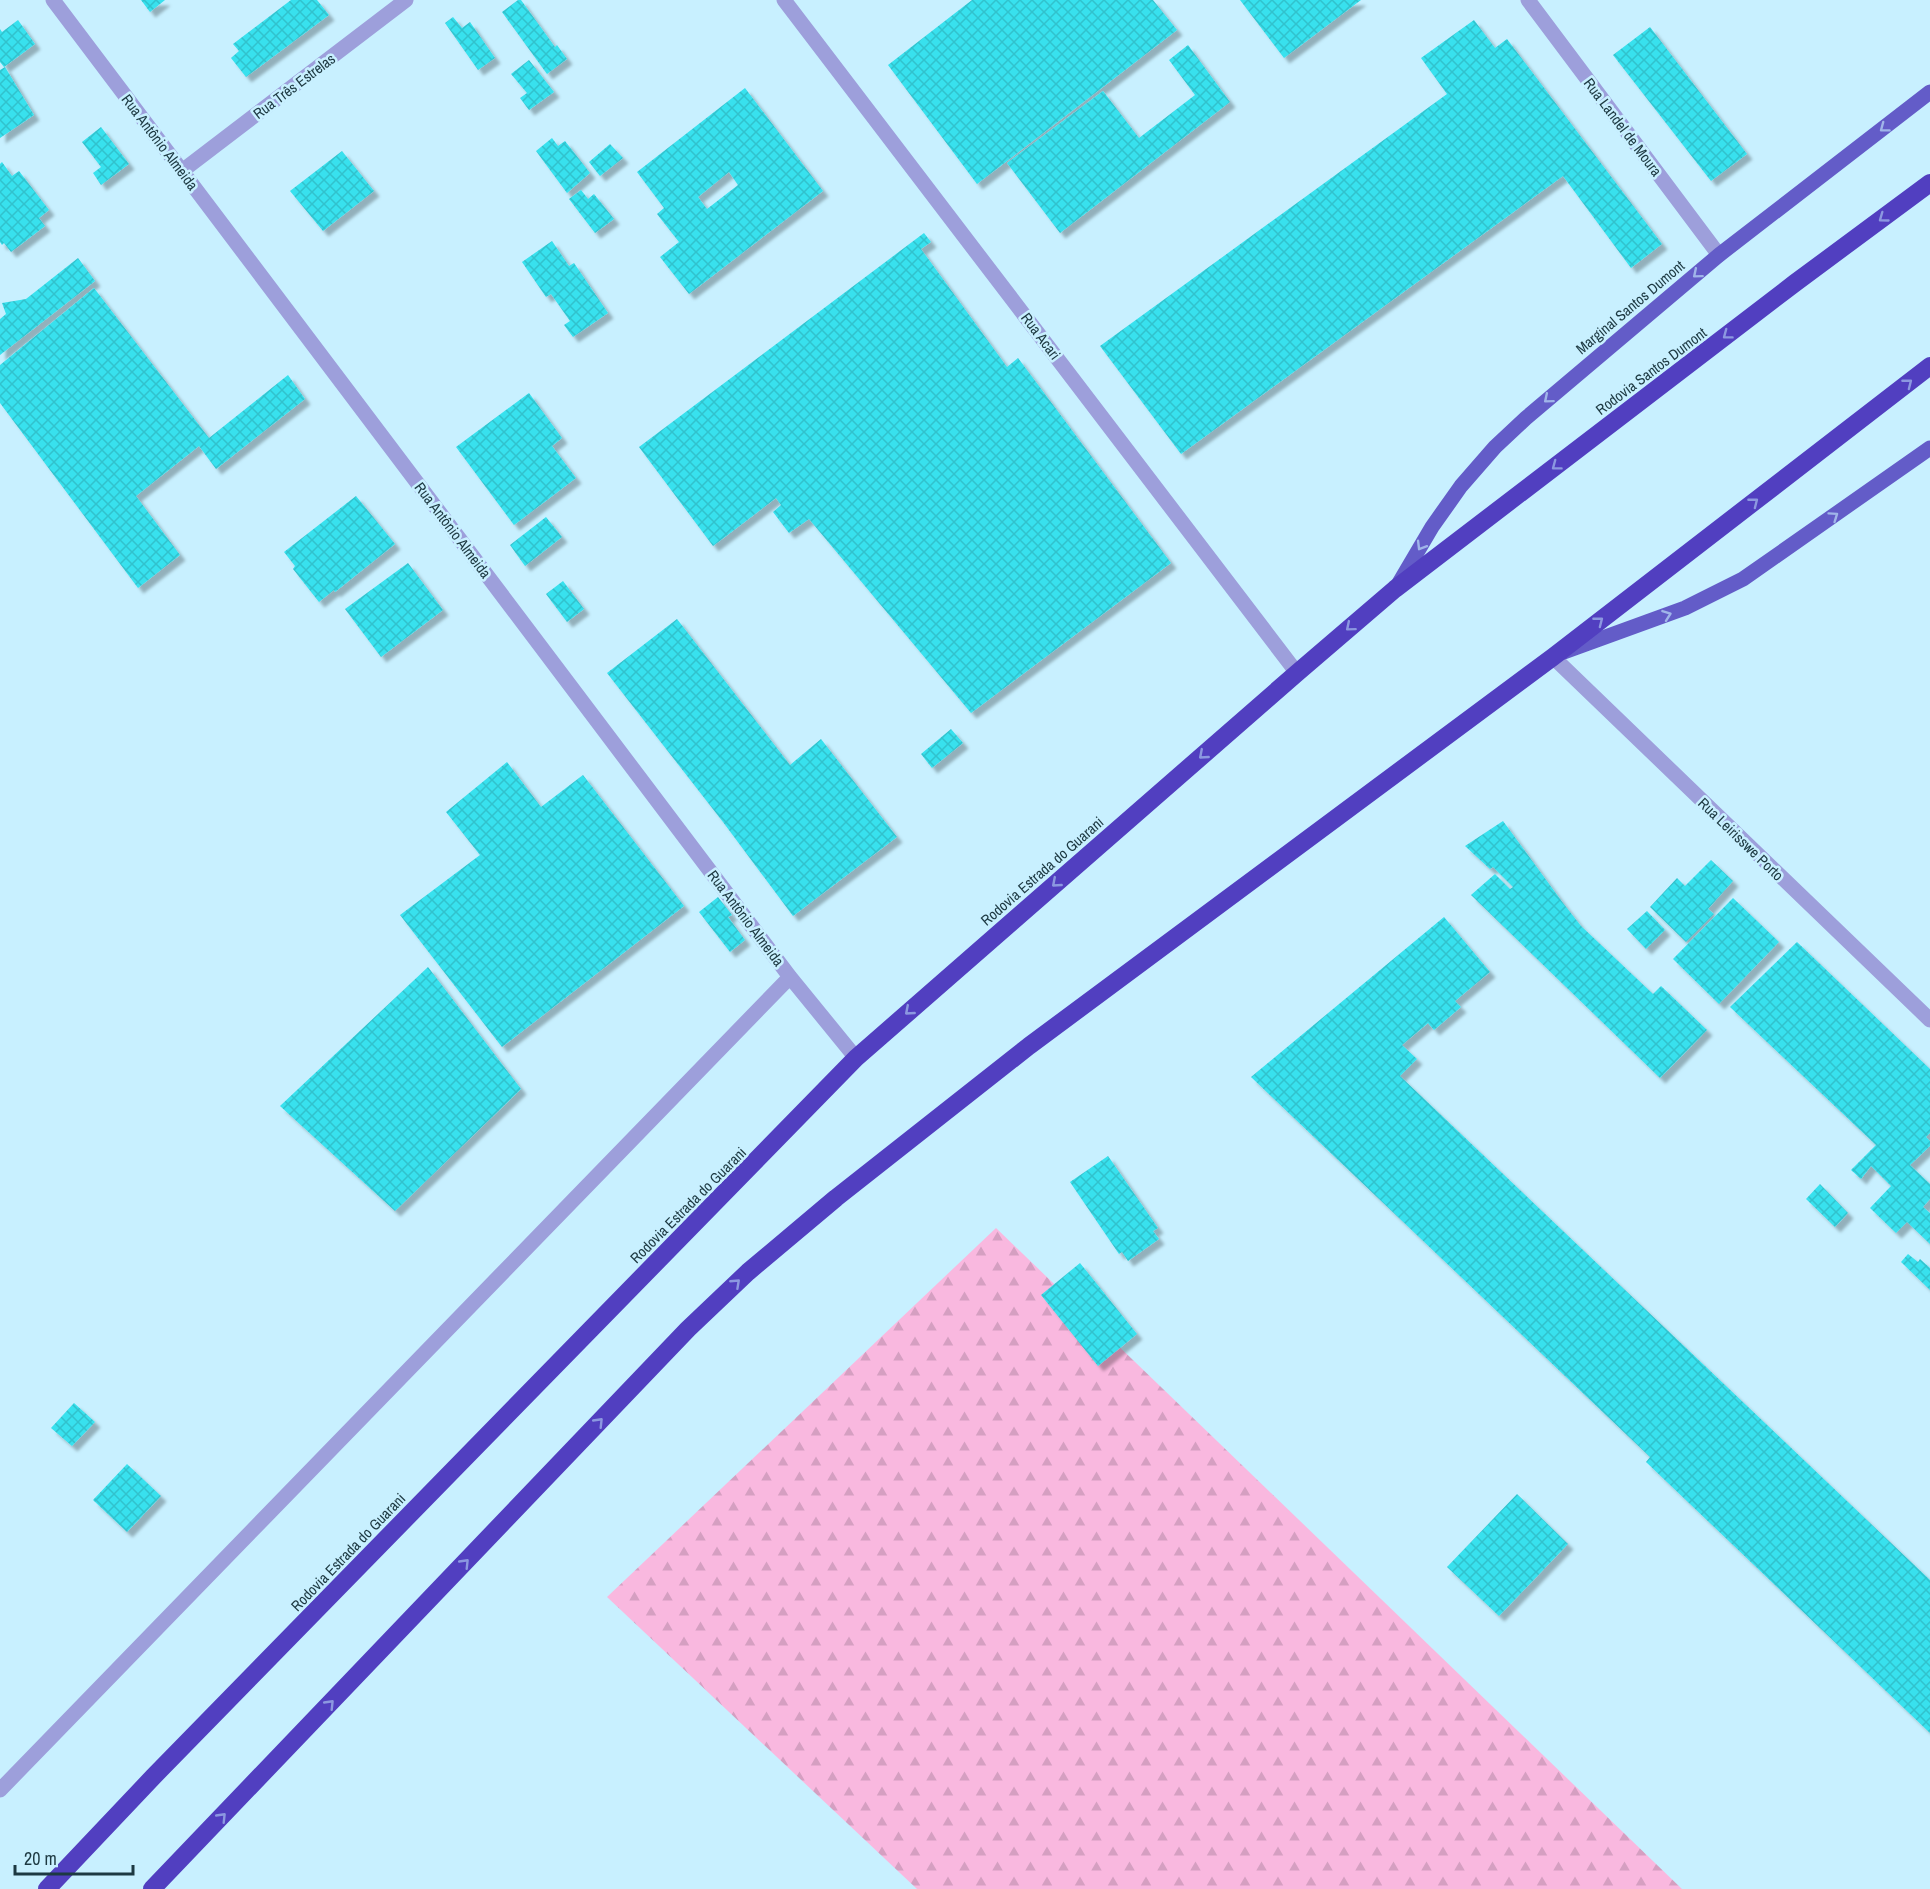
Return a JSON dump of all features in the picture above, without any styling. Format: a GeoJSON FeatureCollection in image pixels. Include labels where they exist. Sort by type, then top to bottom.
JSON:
{"type":"FeatureCollection","features":[{"type":"Feature","properties":{"kind":"highway","name":"Rodovia Santos Dumont"},"geometry":{"type":"LineString","coordinates":[[1395,590],[1795,283],[1930,183]]}},
{"type":"Feature","properties":{"kind":"highway"},"geometry":{"type":"LineString","coordinates":[[152,1889],[688,1329],[748,1272],[836,1198],[1029,1046],[1553,657],[1930,366]]}},
{"type":"Feature","properties":{"kind":"highway","name":"Rodovia Estrada do Guarani"},"geometry":{"type":"LineString","coordinates":[[47,1889],[153,1777],[856,1058],[1395,590]]}},
{"type":"Feature","properties":{"kind":"main road","name":"Marginal Santos Dumont"},"geometry":{"type":"LineString","coordinates":[[1395,590],[1432,527],[1461,486],[1495,447],[1526,418],[1719,255],[1930,92]]}},
{"type":"Feature","properties":{"kind":"main road"},"geometry":{"type":"LineString","coordinates":[[1553,657],[1685,608],[1743,579],[1930,448]]}},
{"type":"Feature","properties":{"kind":"street","name":"Rua Antônio Almeida"},"geometry":{"type":"LineString","coordinates":[[53,0],[790,977],[856,1058]]}},
{"type":"Feature","properties":{"kind":"street","name":"Rua Três Estrelas"},"geometry":{"type":"LineString","coordinates":[[182,171],[406,0]]}},
{"type":"Feature","properties":{"kind":"street","name":"Rua Acari"},"geometry":{"type":"LineString","coordinates":[[784,0],[1297,673]]}},
{"type":"Feature","properties":{"kind":"street","name":"Rua Landel de Moura"},"geometry":{"type":"LineString","coordinates":[[1528,0],[1719,255]]}},
{"type":"Feature","properties":{"kind":"street","name":"Rua Leirisswe Porto"},"geometry":{"type":"LineString","coordinates":[[1553,657],[1930,1020]]}},
{"type":"Feature","properties":{"kind":"street"},"geometry":{"type":"LineString","coordinates":[[0,1790],[790,977]]}},
{"type":"Feature","properties":{"kind":"green space"},"geometry":{"type":"Polygon","coordinates":[[[996,1228],[1682,1889],[917,1889],[607,1597],[996,1228]]]}},
{"type":"Feature","properties":{"kind":"building"},"geometry":{"type":"Polygon","coordinates":[[[141,0],[165,0],[150,12],[141,0]]]}},
{"type":"Feature","properties":{"kind":"building"},"geometry":{"type":"Polygon","coordinates":[[[291,0],[317,0],[329,15],[246,77],[231,58],[239,51],[233,44],[291,0]]]}},
{"type":"Feature","properties":{"kind":"building"},"geometry":{"type":"Polygon","coordinates":[[[521,0],[555,47],[557,45],[567,59],[547,74],[502,12],[521,0]]]}},
{"type":"Feature","properties":{"kind":"building"},"geometry":{"type":"Polygon","coordinates":[[[972,0],[1153,0],[1177,30],[977,184],[888,65],[972,0]]]}},
{"type":"Feature","properties":{"kind":"building"},"geometry":{"type":"Polygon","coordinates":[[[1240,0],[1361,0],[1284,58],[1240,0]]]}},
{"type":"Feature","properties":{"kind":"building"},"geometry":{"type":"Polygon","coordinates":[[[453,17],[462,28],[470,22],[495,58],[478,70],[445,23],[453,17]]]}},
{"type":"Feature","properties":{"kind":"building"},"geometry":{"type":"Polygon","coordinates":[[[18,20],[35,44],[4,67],[0,62],[0,29],[2,32],[18,20]]]}},
{"type":"Feature","properties":{"kind":"building"},"geometry":{"type":"Polygon","coordinates":[[[1474,20],[1495,48],[1507,39],[1662,244],[1631,268],[1563,176],[1181,454],[1100,346],[1447,94],[1421,58],[1474,20]]]}},
{"type":"Feature","properties":{"kind":"building"},"geometry":{"type":"Polygon","coordinates":[[[1650,27],[1747,154],[1711,181],[1613,55],[1650,27]]]}},
{"type":"Feature","properties":{"kind":"building"},"geometry":{"type":"Polygon","coordinates":[[[1188,45],[1230,102],[1060,233],[1007,163],[1103,91],[1139,138],[1195,95],[1169,60],[1188,45]]]}},
{"type":"Feature","properties":{"kind":"building"},"geometry":{"type":"Polygon","coordinates":[[[529,60],[554,92],[529,110],[520,98],[527,93],[511,74],[529,60]]]}},
{"type":"Feature","properties":{"kind":"building"},"geometry":{"type":"Polygon","coordinates":[[[5,67],[34,115],[0,138],[0,70],[5,67]]]}},
{"type":"Feature","properties":{"kind":"building"},"geometry":{"type":"Polygon","coordinates":[[[745,88],[823,191],[689,294],[660,257],[679,242],[657,214],[664,208],[637,172],[745,88]],[[729,172],[698,197],[707,209],[738,185],[729,172]]]}},
{"type":"Feature","properties":{"kind":"building"},"geometry":{"type":"Polygon","coordinates":[[[101,127],[129,164],[101,185],[93,173],[101,167],[82,142],[101,127]]]}},
{"type":"Feature","properties":{"kind":"building"},"geometry":{"type":"Polygon","coordinates":[[[552,138],[558,146],[565,141],[590,173],[567,193],[536,151],[552,138]]]}},
{"type":"Feature","properties":{"kind":"building"},"geometry":{"type":"Polygon","coordinates":[[[610,144],[623,158],[600,176],[589,162],[610,144]]]}},
{"type":"Feature","properties":{"kind":"building"},"geometry":{"type":"Polygon","coordinates":[[[342,151],[374,191],[323,231],[290,191],[342,151]]]}},
{"type":"Feature","properties":{"kind":"building"},"geometry":{"type":"Polygon","coordinates":[[[2,162],[12,176],[19,171],[49,210],[39,218],[45,226],[11,252],[4,243],[2,245],[0,242],[0,164],[2,162]]]}},
{"type":"Feature","properties":{"kind":"building"},"geometry":{"type":"Polygon","coordinates":[[[581,190],[588,199],[594,194],[614,219],[595,233],[569,199],[581,190]]]}},
{"type":"Feature","properties":{"kind":"building"},"geometry":{"type":"Polygon","coordinates":[[[924,233],[931,242],[921,249],[1007,367],[1018,358],[1171,563],[971,713],[809,519],[789,533],[773,512],[781,505],[776,498],[713,546],[639,447],[924,233]]]}},
{"type":"Feature","properties":{"kind":"building"},"geometry":{"type":"Polygon","coordinates":[[[552,241],[569,266],[574,263],[608,313],[573,337],[564,325],[570,321],[551,294],[546,297],[522,262],[552,241]]]}},
{"type":"Feature","properties":{"kind":"building"},"geometry":{"type":"Polygon","coordinates":[[[78,258],[95,281],[0,355],[0,319],[6,314],[2,303],[26,299],[78,258]]]}},
{"type":"Feature","properties":{"kind":"building"},"geometry":{"type":"Polygon","coordinates":[[[94,288],[209,438],[288,375],[305,399],[216,469],[199,446],[136,496],[180,555],[138,588],[0,403],[0,365],[94,288]]]}},
{"type":"Feature","properties":{"kind":"building"},"geometry":{"type":"Polygon","coordinates":[[[529,393],[562,438],[552,446],[576,478],[514,525],[456,447],[529,393]]]}},
{"type":"Feature","properties":{"kind":"building"},"geometry":{"type":"Polygon","coordinates":[[[356,496],[395,544],[319,602],[293,569],[295,566],[284,552],[356,496]]]}},
{"type":"Feature","properties":{"kind":"building"},"geometry":{"type":"Polygon","coordinates":[[[546,517],[562,537],[525,566],[510,545],[546,517]]]}},
{"type":"Feature","properties":{"kind":"building"},"geometry":{"type":"Polygon","coordinates":[[[408,563],[443,610],[381,657],[345,609],[408,563]]]}},
{"type":"Feature","properties":{"kind":"building"},"geometry":{"type":"Polygon","coordinates":[[[563,581],[584,609],[567,622],[546,594],[563,581]]]}},
{"type":"Feature","properties":{"kind":"building"},"geometry":{"type":"Polygon","coordinates":[[[677,619],[790,765],[821,739],[897,837],[793,916],[607,673],[677,619]]]}},
{"type":"Feature","properties":{"kind":"building"},"geometry":{"type":"Polygon","coordinates":[[[951,729],[963,743],[932,768],[921,754],[951,729]]]}},
{"type":"Feature","properties":{"kind":"building"},"geometry":{"type":"Polygon","coordinates":[[[507,762],[541,807],[583,775],[684,906],[502,1047],[400,915],[480,855],[446,812],[507,762]]]}},
{"type":"Feature","properties":{"kind":"building"},"geometry":{"type":"Polygon","coordinates":[[[1503,821],[1581,926],[1653,994],[1661,986],[1707,1030],[1660,1078],[1471,895],[1495,874],[1510,889],[1513,887],[1493,867],[1490,869],[1465,846],[1503,821]]]}},
{"type":"Feature","properties":{"kind":"building"},"geometry":{"type":"Polygon","coordinates":[[[1711,860],[1733,881],[1708,909],[1714,914],[1686,942],[1650,907],[1677,878],[1685,886],[1711,860]]]}},
{"type":"Feature","properties":{"kind":"building"},"geometry":{"type":"Polygon","coordinates":[[[718,897],[732,915],[728,917],[745,940],[730,952],[699,912],[718,897]]]}},
{"type":"Feature","properties":{"kind":"building"},"geometry":{"type":"Polygon","coordinates":[[[1733,898],[1779,942],[1719,1004],[1673,959],[1733,898]]]}},
{"type":"Feature","properties":{"kind":"building"},"geometry":{"type":"Polygon","coordinates":[[[1647,911],[1665,930],[1646,949],[1627,929],[1647,911]]]}},
{"type":"Feature","properties":{"kind":"building"},"geometry":{"type":"Polygon","coordinates":[[[1444,917],[1490,972],[1455,1001],[1461,1007],[1434,1030],[1428,1023],[1402,1045],[1417,1059],[1400,1076],[1930,1580],[1930,1733],[1646,1462],[1650,1457],[1251,1077],[1444,917]]]}},
{"type":"Feature","properties":{"kind":"building"},"geometry":{"type":"Polygon","coordinates":[[[1797,942],[1930,1069],[1930,1133],[1926,1137],[1930,1141],[1930,1146],[1910,1165],[1930,1184],[1930,1199],[1923,1207],[1930,1213],[1930,1244],[1907,1222],[1896,1233],[1870,1208],[1891,1186],[1871,1166],[1861,1179],[1851,1170],[1876,1145],[1730,1007],[1797,942]]]}},
{"type":"Feature","properties":{"kind":"building"},"geometry":{"type":"Polygon","coordinates":[[[428,967],[521,1089],[395,1211],[280,1106],[428,967]]]}},
{"type":"Feature","properties":{"kind":"building"},"geometry":{"type":"Polygon","coordinates":[[[1108,1156],[1158,1228],[1153,1231],[1159,1239],[1128,1261],[1122,1252],[1119,1254],[1070,1182],[1108,1156]]]}},
{"type":"Feature","properties":{"kind":"building"},"geometry":{"type":"Polygon","coordinates":[[[1820,1184],[1848,1213],[1835,1227],[1806,1199],[1820,1184]]]}},
{"type":"Feature","properties":{"kind":"building"},"geometry":{"type":"Polygon","coordinates":[[[1908,1254],[1918,1262],[1920,1259],[1930,1268],[1930,1290],[1901,1262],[1908,1254]]]}},
{"type":"Feature","properties":{"kind":"building"},"geometry":{"type":"Polygon","coordinates":[[[1080,1263],[1137,1334],[1098,1366],[1041,1295],[1080,1263]]]}},
{"type":"Feature","properties":{"kind":"building"},"geometry":{"type":"Polygon","coordinates":[[[74,1403],[95,1422],[72,1446],[51,1428],[74,1403]]]}},
{"type":"Feature","properties":{"kind":"building"},"geometry":{"type":"Polygon","coordinates":[[[127,1464],[161,1496],[127,1532],[93,1500],[127,1464]]]}},
{"type":"Feature","properties":{"kind":"building"},"geometry":{"type":"Polygon","coordinates":[[[1517,1494],[1568,1544],[1499,1616],[1447,1567],[1517,1494]]]}}]}
